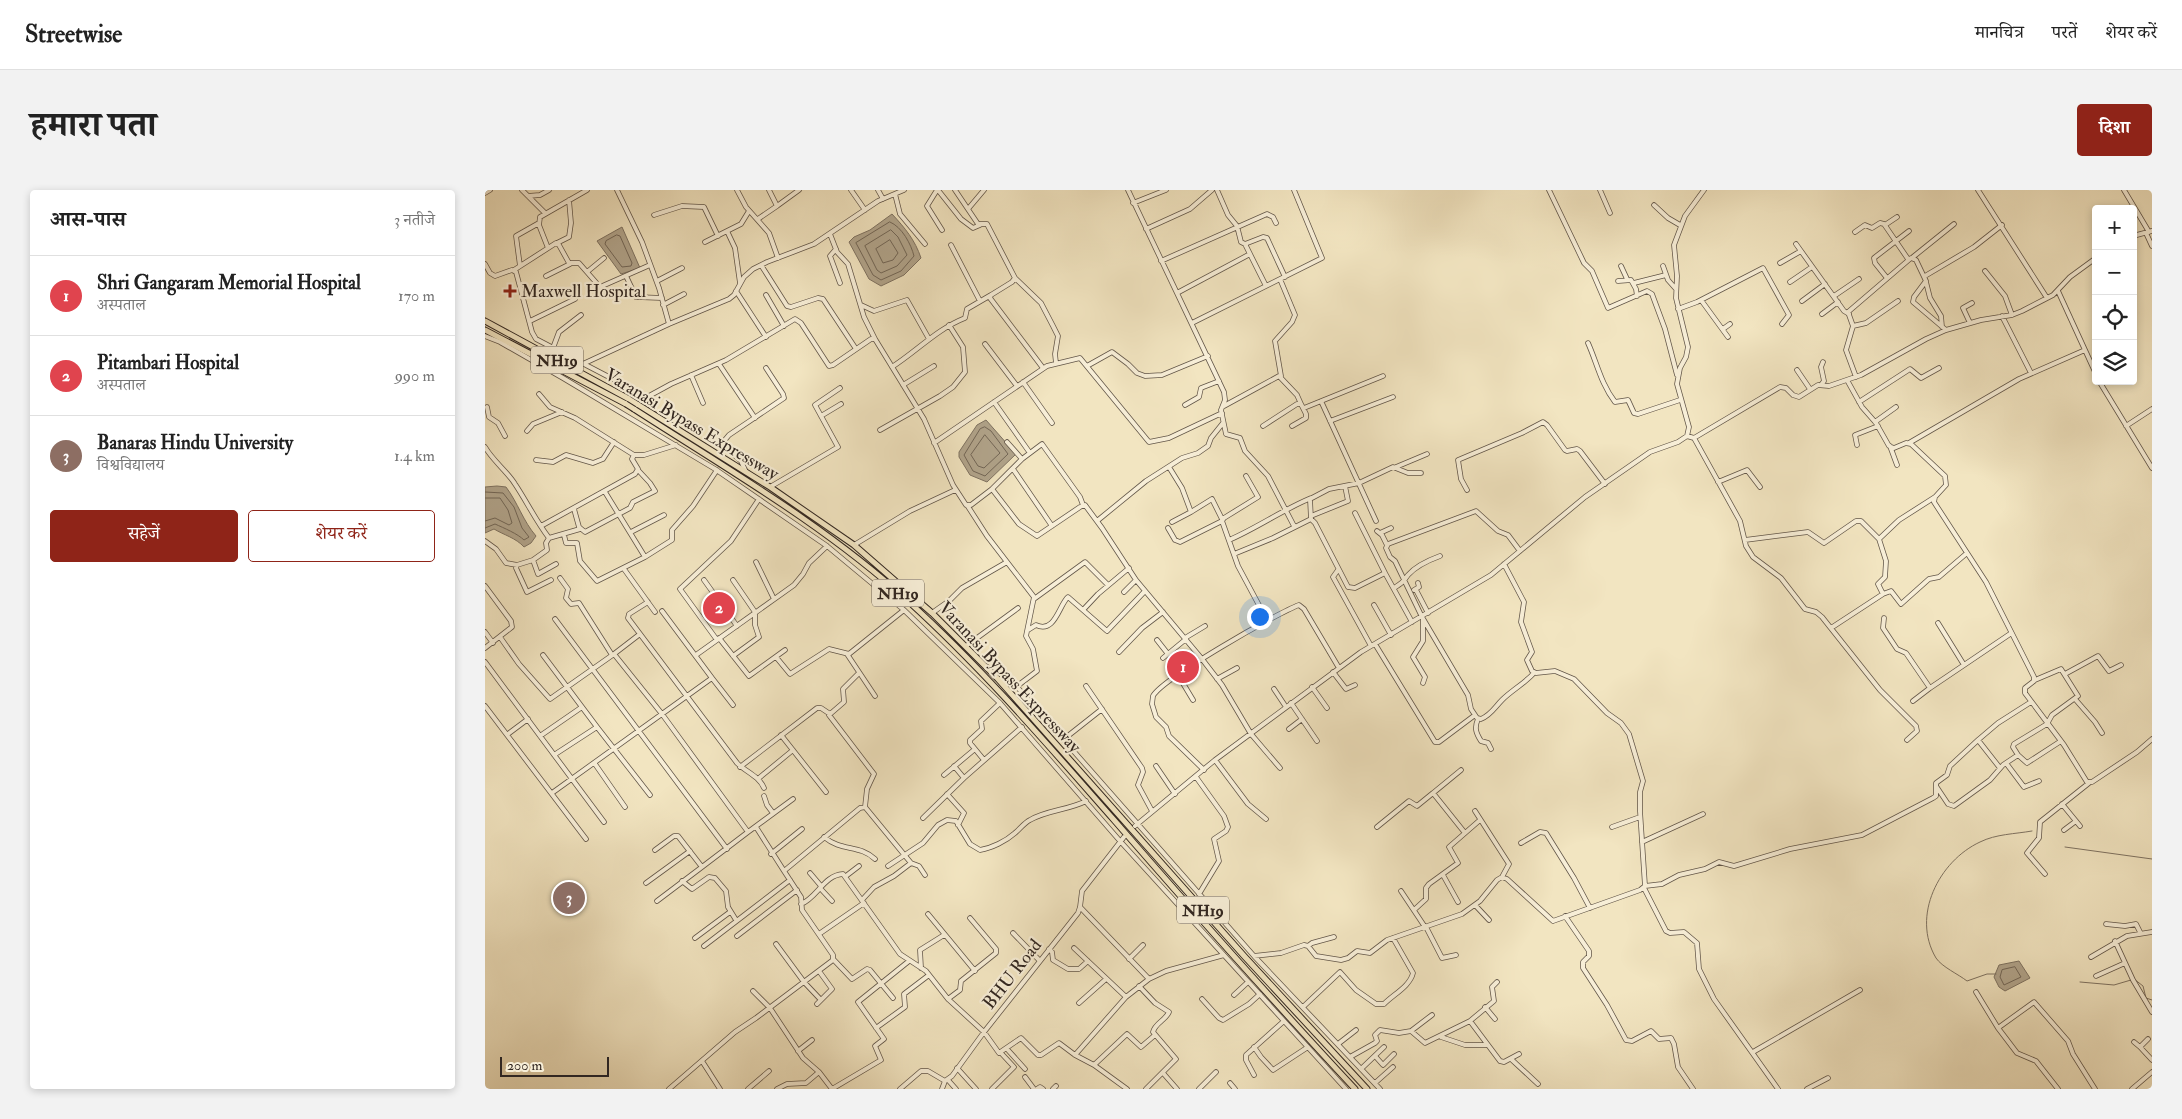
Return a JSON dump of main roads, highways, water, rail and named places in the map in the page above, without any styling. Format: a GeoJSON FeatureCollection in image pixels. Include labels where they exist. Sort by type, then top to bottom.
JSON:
{"type":"FeatureCollection","features":[{"type":"Feature","properties":{"kind":"highway","name":"Varanasi Bypass Expressway"},"geometry":{"type":"LineString","coordinates":[[485,321],[627,402]]}},
{"type":"Feature","properties":{"kind":"highway","name":"Varanasi Bypass Expressway"},"geometry":{"type":"LineString","coordinates":[[485,330],[636,406],[770,487],[854,545],[932,612],[999,679],[1245,957],[1367,1089]]}},
{"type":"Feature","properties":{"kind":"highway","name":"Varanasi Bypass Expressway"},"geometry":{"type":"LineString","coordinates":[[636,406],[846,551],[906,599],[945,636],[992,682],[1245,968],[1355,1089]]}},
{"type":"Feature","properties":{"kind":"water"},"geometry":{"type":"Polygon","coordinates":[[[892,214],[909,234],[921,258],[904,275],[881,286],[869,279],[849,242],[892,214]]]}},
{"type":"Feature","properties":{"kind":"water"},"geometry":{"type":"Polygon","coordinates":[[[622,227],[640,268],[621,274],[597,241],[622,227]]]}},
{"type":"Feature","properties":{"kind":"water"},"geometry":{"type":"Polygon","coordinates":[[[986,420],[1016,454],[987,482],[970,475],[959,457],[959,452],[977,425],[986,420]]]}},
{"type":"Feature","properties":{"kind":"water"},"geometry":{"type":"Polygon","coordinates":[[[485,487],[506,487],[536,536],[531,543],[524,547],[514,539],[494,529],[485,533],[485,487]]]}},
{"type":"Feature","properties":{"kind":"water"},"geometry":{"type":"Polygon","coordinates":[[[2019,961],[2030,978],[2005,991],[1999,987],[1994,977],[1999,965],[2019,961]]]}},
{"type":"Feature","properties":{"kind":"waterway"},"geometry":{"type":"LineString","coordinates":[[1996,974],[1987,974],[1967,981],[1939,961],[1929,942],[1928,908],[1933,891],[1941,876],[1952,862],[1965,851],[1992,837],[2032,831]]}},
{"type":"Feature","properties":{"kind":"waterway"},"geometry":{"type":"LineString","coordinates":[[2065,847],[2152,859]]}},
{"type":"Feature","properties":{"kind":"waterway"},"geometry":{"type":"LineString","coordinates":[[2134,979],[2143,986],[2146,998],[2152,1000]]}},
{"type":"Feature","properties":{"kind":"waterway"},"geometry":{"type":"LineString","coordinates":[[2080,982],[2114,985],[2131,980]]}},
{"type":"Feature","properties":{"kind":"place","name":"Maxwell Hospital"},"geometry":{"type":"Point","coordinates":[510,291]}},
{"type":"Feature","properties":{"kind":"place","name":"Pitambari Hospital"},"geometry":{"type":"Point","coordinates":[719,608]}},
{"type":"Feature","properties":{"kind":"place","name":"Shri Gangaram Memorial Hospital"},"geometry":{"type":"Point","coordinates":[1183,667]}},
{"type":"Feature","properties":{"kind":"place","name":"Banaras Hindu University"},"geometry":{"type":"Point","coordinates":[569,898]}}]}
